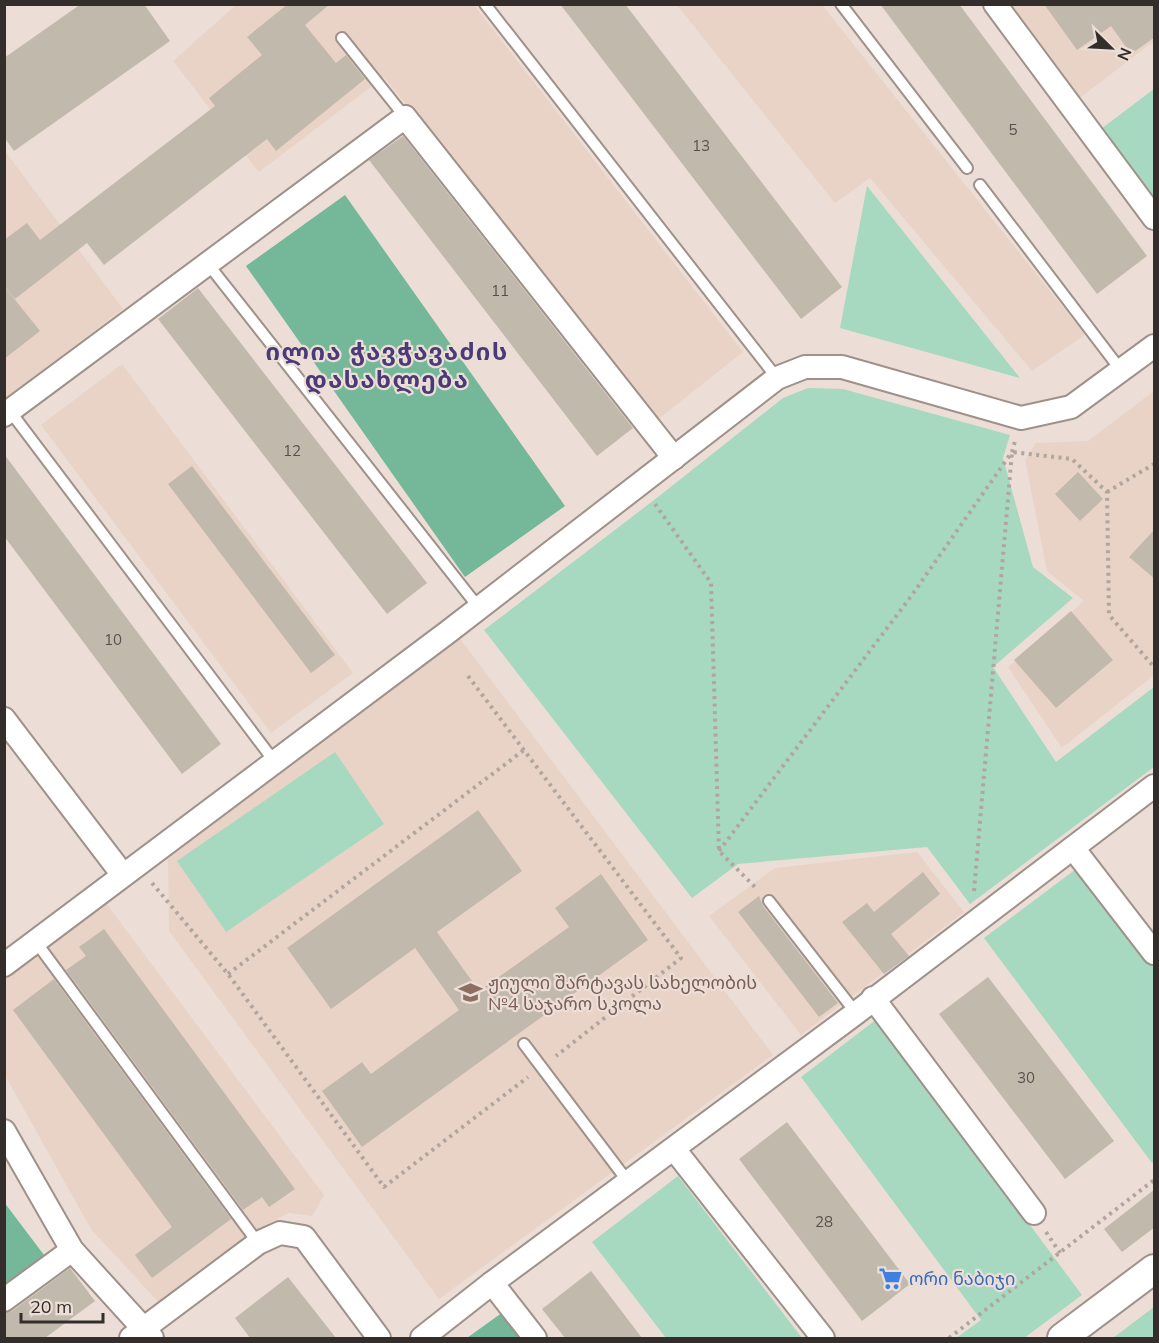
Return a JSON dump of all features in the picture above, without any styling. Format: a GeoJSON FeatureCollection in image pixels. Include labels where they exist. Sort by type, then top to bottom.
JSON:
{"type":"FeatureCollection","features":[{"type":"Feature","properties":{"kind":"street"},"geometry":{"type":"LineString","coordinates":[[995,4],[1155,218]]}},
{"type":"Feature","properties":{"kind":"street"},"geometry":{"type":"LineString","coordinates":[[7,413],[405,117],[674,458]]}},
{"type":"Feature","properties":{"kind":"street"},"geometry":{"type":"LineString","coordinates":[[4,965],[479,608],[777,378],[805,367],[842,367],[1022,418],[1071,407],[1120,369],[1155,346]]}},
{"type":"Feature","properties":{"kind":"street"},"geometry":{"type":"LineString","coordinates":[[4,719],[123,875]]}},
{"type":"Feature","properties":{"kind":"street"},"geometry":{"type":"LineString","coordinates":[[422,1338],[492,1283],[629,1183],[1155,786]]}},
{"type":"Feature","properties":{"kind":"street"},"geometry":{"type":"LineString","coordinates":[[1073,848],[1155,953]]}},
{"type":"Feature","properties":{"kind":"street"},"geometry":{"type":"LineString","coordinates":[[865,1005],[1035,1214]]}},
{"type":"Feature","properties":{"kind":"street"},"geometry":{"type":"LineString","coordinates":[[4,1131],[10,1158],[72,1250],[142,1335],[258,1243],[280,1233],[304,1237],[379,1338]]}},
{"type":"Feature","properties":{"kind":"street"},"geometry":{"type":"LineString","coordinates":[[674,1149],[823,1338]]}},
{"type":"Feature","properties":{"kind":"street"},"geometry":{"type":"LineString","coordinates":[[4,1300],[72,1250]]}},
{"type":"Feature","properties":{"kind":"street"},"geometry":{"type":"LineString","coordinates":[[1062,1338],[1155,1269]]}},
{"type":"Feature","properties":{"kind":"street"},"geometry":{"type":"LineString","coordinates":[[492,1283],[535,1338]]}},
{"type":"Feature","properties":{"kind":"lane"},"geometry":{"type":"LineString","coordinates":[[485,4],[777,378]]}},
{"type":"Feature","properties":{"kind":"lane"},"geometry":{"type":"LineString","coordinates":[[841,4],[967,168]]}},
{"type":"Feature","properties":{"kind":"lane"},"geometry":{"type":"LineString","coordinates":[[342,38],[405,117]]}},
{"type":"Feature","properties":{"kind":"lane"},"geometry":{"type":"LineString","coordinates":[[980,185],[1120,369]]}},
{"type":"Feature","properties":{"kind":"lane"},"geometry":{"type":"LineString","coordinates":[[207,264],[479,608]]}},
{"type":"Feature","properties":{"kind":"lane"},"geometry":{"type":"LineString","coordinates":[[7,413],[274,761]]}},
{"type":"Feature","properties":{"kind":"lane"},"geometry":{"type":"LineString","coordinates":[[769,901],[865,1005]]}},
{"type":"Feature","properties":{"kind":"lane"},"geometry":{"type":"LineString","coordinates":[[36,942],[258,1243]]}},
{"type":"Feature","properties":{"kind":"lane"},"geometry":{"type":"LineString","coordinates":[[524,1044],[629,1183]]}},
{"type":"Feature","properties":{"kind":"path"},"geometry":{"type":"LineString","coordinates":[[971,925],[1012,452],[1022,418]]}},
{"type":"Feature","properties":{"kind":"path"},"geometry":{"type":"LineString","coordinates":[[1012,452],[1072,459],[1107,492],[1109,615],[1155,667]]}},
{"type":"Feature","properties":{"kind":"path"},"geometry":{"type":"LineString","coordinates":[[720,852],[912,595],[1012,452]]}},
{"type":"Feature","properties":{"kind":"path"},"geometry":{"type":"LineString","coordinates":[[1107,492],[1155,464]]}},
{"type":"Feature","properties":{"kind":"path"},"geometry":{"type":"LineString","coordinates":[[641,484],[711,583],[720,852],[769,901]]}},
{"type":"Feature","properties":{"kind":"path"},"geometry":{"type":"LineString","coordinates":[[123,875],[151,882],[228,974],[384,1186],[542,1067],[681,958],[468,676]]}},
{"type":"Feature","properties":{"kind":"path"},"geometry":{"type":"LineString","coordinates":[[228,974],[524,750]]}},
{"type":"Feature","properties":{"kind":"path"},"geometry":{"type":"LineString","coordinates":[[949,1338],[1155,1180]]}},
{"type":"Feature","properties":{"kind":"shaded area"},"geometry":{"type":"Polygon","coordinates":[[[236,5],[474,5],[743,352],[657,420],[384,77],[259,172],[173,61],[236,5]]]}},
{"type":"Feature","properties":{"kind":"shaded area"},"geometry":{"type":"Polygon","coordinates":[[[677,5],[822,5],[1085,335],[1032,371],[870,178],[835,203],[677,5]]]}},
{"type":"Feature","properties":{"kind":"shaded area"},"geometry":{"type":"Polygon","coordinates":[[[1002,5],[1154,5],[1154,41],[1076,101],[1002,5]]]}},
{"type":"Feature","properties":{"kind":"shaded area"},"geometry":{"type":"Polygon","coordinates":[[[5,151],[123,309],[5,399],[5,151]]]}},
{"type":"Feature","properties":{"kind":"shaded area"},"geometry":{"type":"Polygon","coordinates":[[[122,364],[353,673],[271,733],[41,425],[122,364]]]}},
{"type":"Feature","properties":{"kind":"shaded area"},"geometry":{"type":"Polygon","coordinates":[[[1154,391],[1154,675],[1062,748],[1008,667],[1084,601],[1047,571],[1025,460],[1036,443],[1088,441],[1154,391]]]}},
{"type":"Feature","properties":{"kind":"shaded area","name":"ჟიული შარტავას სახელობის №4 საჯარო სკოლა"},"geometry":{"type":"Polygon","coordinates":[[[458,636],[773,1055],[439,1299],[169,931],[168,859],[458,636]]]}},
{"type":"Feature","properties":{"kind":"shaded area"},"geometry":{"type":"Polygon","coordinates":[[[917,852],[964,912],[801,1035],[709,916],[775,868],[917,852]]]}},
{"type":"Feature","properties":{"kind":"shaded area"},"geometry":{"type":"Polygon","coordinates":[[[106,903],[324,1195],[312,1216],[289,1213],[269,1223],[160,1304],[91,1229],[7,1079],[4,1068],[4,982],[7,973],[106,903]]]}},
{"type":"Feature","properties":{"kind":"green space"},"geometry":{"type":"Polygon","coordinates":[[[1154,89],[1154,202],[1101,129],[1154,89]]]}},
{"type":"Feature","properties":{"kind":"green space"},"geometry":{"type":"Polygon","coordinates":[[[867,186],[1020,378],[840,328],[867,186]]]}},
{"type":"Feature","properties":{"kind":"green space"},"geometry":{"type":"Polygon","coordinates":[[[345,195],[565,506],[465,577],[246,266],[345,195]]]}},
{"type":"Feature","properties":{"kind":"green space"},"geometry":{"type":"Polygon","coordinates":[[[808,388],[843,389],[1010,435],[1003,458],[1033,567],[1073,598],[993,667],[1056,762],[1154,687],[1154,767],[970,904],[927,847],[738,864],[692,898],[484,630],[783,398],[808,388]]]}},
{"type":"Feature","properties":{"kind":"green space"},"geometry":{"type":"Polygon","coordinates":[[[335,752],[384,824],[226,932],[177,861],[335,752]]]}},
{"type":"Feature","properties":{"kind":"green space"},"geometry":{"type":"Polygon","coordinates":[[[1080,866],[1154,965],[1154,1161],[1152,1163],[984,938],[1080,866]]]}},
{"type":"Feature","properties":{"kind":"green space"},"geometry":{"type":"Polygon","coordinates":[[[877,1019],[1082,1295],[1024,1338],[956,1338],[981,1320],[801,1077],[877,1019]]]}},
{"type":"Feature","properties":{"kind":"green space"},"geometry":{"type":"Polygon","coordinates":[[[678,1176],[802,1338],[666,1338],[592,1242],[678,1176]]]}},
{"type":"Feature","properties":{"kind":"green space"},"geometry":{"type":"Polygon","coordinates":[[[4,1202],[47,1259],[4,1290],[4,1202]]]}},
{"type":"Feature","properties":{"kind":"green space"},"geometry":{"type":"Polygon","coordinates":[[[1154,1307],[1154,1338],[1113,1338],[1154,1307]]]}},
{"type":"Feature","properties":{"kind":"green space"},"geometry":{"type":"Polygon","coordinates":[[[503,1312],[522,1338],[467,1338],[503,1312]]]}},
{"type":"Feature","properties":{"kind":"building"},"geometry":{"type":"Polygon","coordinates":[[[81,4],[144,4],[170,41],[14,151],[4,137],[4,58],[81,4]]]}},
{"type":"Feature","properties":{"kind":"building"},"geometry":{"type":"Polygon","coordinates":[[[288,4],[330,4],[305,25],[336,63],[346,55],[365,79],[276,151],[267,139],[104,265],[87,243],[15,299],[4,286],[4,240],[27,223],[40,240],[215,106],[209,98],[262,55],[247,37],[288,4]]]}},
{"type":"Feature","properties":{"kind":"building"},"geometry":{"type":"Polygon","coordinates":[[[560,4],[625,4],[842,287],[801,319],[560,4]]]}},
{"type":"Feature","properties":{"kind":"building"},"geometry":{"type":"Polygon","coordinates":[[[880,4],[959,4],[1147,256],[1097,294],[880,4]]]}},
{"type":"Feature","properties":{"kind":"building"},"geometry":{"type":"Polygon","coordinates":[[[1044,4],[1155,4],[1155,37],[1131,54],[1111,26],[1077,50],[1044,4]]]}},
{"type":"Feature","properties":{"kind":"building"},"geometry":{"type":"Polygon","coordinates":[[[403,136],[633,428],[597,456],[369,160],[403,136]]]}},
{"type":"Feature","properties":{"kind":"building"},"geometry":{"type":"Polygon","coordinates":[[[4,286],[40,331],[4,359],[4,286]]]}},
{"type":"Feature","properties":{"kind":"building"},"geometry":{"type":"Polygon","coordinates":[[[198,288],[427,583],[387,614],[158,319],[198,288]]]}},
{"type":"Feature","properties":{"kind":"building"},"geometry":{"type":"Polygon","coordinates":[[[4,454],[221,744],[182,774],[4,536],[4,454]]]}},
{"type":"Feature","properties":{"kind":"building"},"geometry":{"type":"Polygon","coordinates":[[[192,466],[335,655],[311,673],[168,484],[192,466]]]}},
{"type":"Feature","properties":{"kind":"building"},"geometry":{"type":"Polygon","coordinates":[[[1078,472],[1103,499],[1080,521],[1055,494],[1078,472]]]}},
{"type":"Feature","properties":{"kind":"building"},"geometry":{"type":"Polygon","coordinates":[[[1155,529],[1155,579],[1129,557],[1155,529]]]}},
{"type":"Feature","properties":{"kind":"building"},"geometry":{"type":"Polygon","coordinates":[[[1071,611],[1113,660],[1056,708],[1014,660],[1071,611]]]}},
{"type":"Feature","properties":{"kind":"building"},"geometry":{"type":"Polygon","coordinates":[[[478,810],[522,871],[437,932],[479,991],[569,927],[555,908],[601,874],[648,940],[362,1147],[322,1091],[362,1062],[371,1074],[459,1010],[415,948],[331,1009],[287,948],[478,810]]]}},
{"type":"Feature","properties":{"kind":"building"},"geometry":{"type":"Polygon","coordinates":[[[923,872],[940,894],[891,934],[909,956],[884,974],[842,922],[867,903],[874,912],[923,872]]]}},
{"type":"Feature","properties":{"kind":"building"},"geometry":{"type":"Polygon","coordinates":[[[759,896],[763,906],[838,1003],[819,1017],[738,912],[759,896]]]}},
{"type":"Feature","properties":{"kind":"building"},"geometry":{"type":"Polygon","coordinates":[[[104,929],[295,1189],[269,1207],[262,1197],[243,1210],[66,970],[86,956],[79,947],[104,929]]]}},
{"type":"Feature","properties":{"kind":"building"},"geometry":{"type":"Polygon","coordinates":[[[988,977],[1114,1141],[1065,1179],[939,1014],[988,977]]]}},
{"type":"Feature","properties":{"kind":"building"},"geometry":{"type":"Polygon","coordinates":[[[54,979],[231,1219],[152,1278],[135,1255],[172,1227],[13,1010],[54,979]]]}},
{"type":"Feature","properties":{"kind":"building"},"geometry":{"type":"Polygon","coordinates":[[[787,1122],[910,1284],[862,1321],[739,1159],[787,1122]]]}},
{"type":"Feature","properties":{"kind":"building"},"geometry":{"type":"Polygon","coordinates":[[[1155,1189],[1155,1227],[1122,1252],[1104,1229],[1155,1189]]]}},
{"type":"Feature","properties":{"kind":"building"},"geometry":{"type":"Polygon","coordinates":[[[70,1268],[95,1301],[45,1338],[4,1338],[4,1313],[12,1311],[70,1268]]]}},
{"type":"Feature","properties":{"kind":"building"},"geometry":{"type":"Polygon","coordinates":[[[591,1271],[642,1338],[565,1338],[542,1309],[591,1271]]]}},
{"type":"Feature","properties":{"kind":"building"},"geometry":{"type":"Polygon","coordinates":[[[288,1277],[336,1338],[250,1338],[235,1318],[288,1277]]]}},
{"type":"Feature","properties":{"kind":"place","name":"ჟიული შარტავას სახელობის №4 საჯარო სკოლა"},"geometry":{"type":"Point","coordinates":[470,993]}},
{"type":"Feature","properties":{"kind":"place","name":"ორი ნაბიჯი"},"geometry":{"type":"Point","coordinates":[891,1279]}},
{"type":"Feature","properties":{"kind":"district","name":"ილია ჭავჭავაძის დასახლება"},"geometry":{"type":"Point","coordinates":[387,366]}}]}
